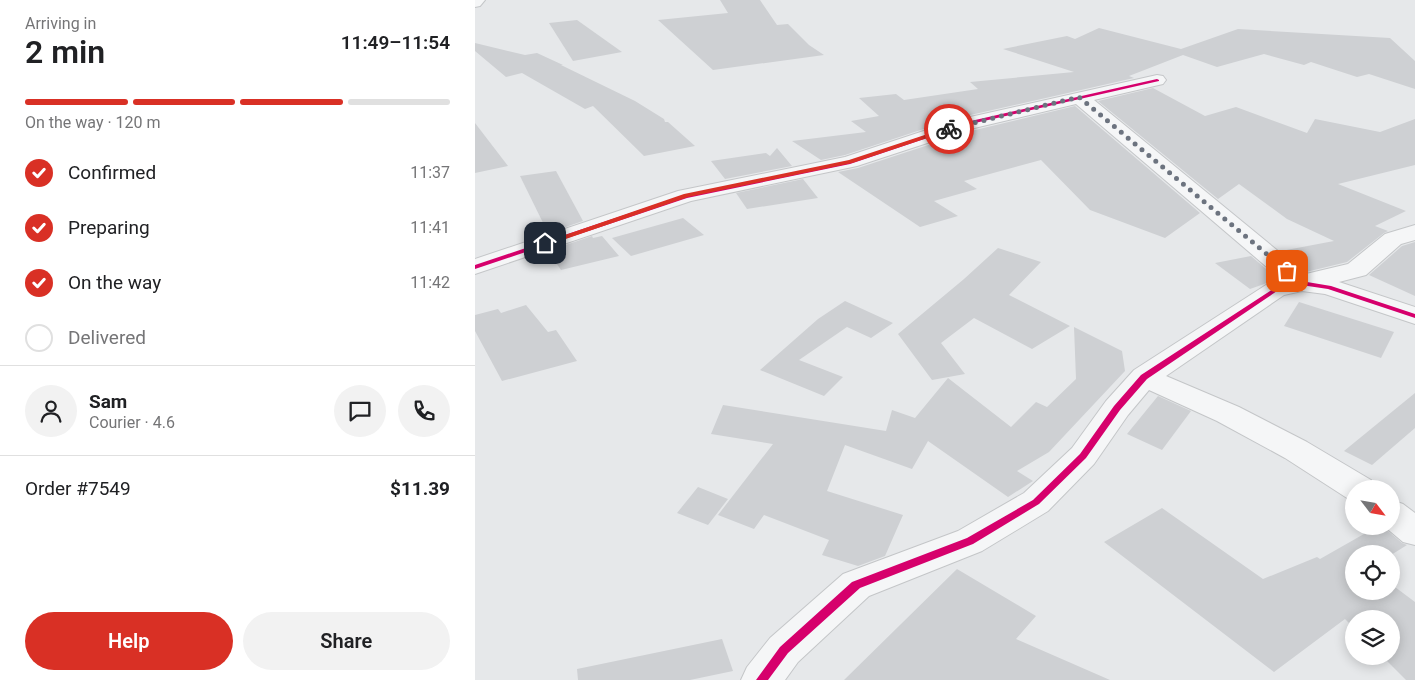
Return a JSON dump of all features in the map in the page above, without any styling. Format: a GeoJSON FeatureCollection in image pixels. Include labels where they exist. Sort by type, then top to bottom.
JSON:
{"type":"FeatureCollection","features":[{"type":"Feature","properties":{"kind":"street"},"geometry":{"type":"LineString","coordinates":[[475,3],[479,0]]}},
{"type":"Feature","properties":{"kind":"street"},"geometry":{"type":"LineString","coordinates":[[475,267],[686,196],[850,162],[964,124],[1157,80]]}},
{"type":"Feature","properties":{"kind":"street"},"geometry":{"type":"LineString","coordinates":[[1079,97],[1301,283],[1329,287],[1415,316]]}},
{"type":"Feature","properties":{"kind":"street"},"geometry":{"type":"LineString","coordinates":[[761,680],[784,650],[856,585],[970,541],[1036,502],[1083,456],[1117,408],[1144,377],[1275,290],[1357,270],[1393,240],[1415,232]]}},
{"type":"Feature","properties":{"kind":"street"},"geometry":{"type":"LineString","coordinates":[[1144,377],[1228,414],[1296,450],[1345,480]]}},
{"type":"Feature","properties":{"kind":"street"},"geometry":{"type":"LineString","coordinates":[[1400,520],[1415,532]]}},
{"type":"Feature","properties":{"kind":"building"},"geometry":{"type":"Polygon","coordinates":[[[720,0],[760,0],[777,25],[788,24],[809,45],[824,55],[713,70],[658,20],[728,13],[720,0]]]}},
{"type":"Feature","properties":{"kind":"building"},"geometry":{"type":"Polygon","coordinates":[[[577,20],[622,52],[573,61],[549,23],[577,20]]]}},
{"type":"Feature","properties":{"kind":"building"},"geometry":{"type":"Polygon","coordinates":[[[1099,28],[1181,49],[1238,29],[1390,38],[1415,61],[1415,89],[1369,74],[1357,77],[1311,62],[1304,65],[1264,54],[1217,67],[1183,55],[1129,76],[1134,78],[957,118],[845,155],[821,160],[792,141],[866,132],[851,121],[879,116],[859,98],[896,94],[904,100],[978,89],[970,82],[1074,72],[1003,49],[1067,36],[1075,39],[1099,28]]]}},
{"type":"Feature","properties":{"kind":"building"},"geometry":{"type":"Polygon","coordinates":[[[475,43],[525,55],[537,53],[563,65],[561,65],[635,101],[664,119],[665,122],[668,122],[695,146],[644,156],[593,106],[585,109],[522,73],[506,77],[475,51],[475,43]]]}},
{"type":"Feature","properties":{"kind":"building"},"geometry":{"type":"Polygon","coordinates":[[[1153,88],[1205,116],[1236,107],[1307,133],[1315,119],[1380,132],[1415,119],[1415,165],[1338,184],[1406,211],[1375,226],[1388,231],[1347,262],[1306,272],[1281,251],[1334,241],[1287,219],[1239,184],[1218,199],[1098,101],[1153,88]]]}},
{"type":"Feature","properties":{"kind":"building"},"geometry":{"type":"Polygon","coordinates":[[[1075,106],[1200,213],[1165,238],[1090,210],[1041,160],[964,181],[977,189],[934,201],[958,216],[920,227],[838,172],[858,168],[971,131],[1075,106]]]}},
{"type":"Feature","properties":{"kind":"building"},"geometry":{"type":"Polygon","coordinates":[[[475,123],[508,166],[475,173],[475,123]]]}},
{"type":"Feature","properties":{"kind":"building"},"geometry":{"type":"Polygon","coordinates":[[[777,148],[792,166],[725,179],[711,161],[766,153],[770,156],[777,148]]]}},
{"type":"Feature","properties":{"kind":"building"},"geometry":{"type":"Polygon","coordinates":[[[556,171],[583,221],[548,233],[520,176],[556,171]]]}},
{"type":"Feature","properties":{"kind":"building"},"geometry":{"type":"Polygon","coordinates":[[[803,179],[818,198],[747,209],[736,193],[803,179]]]}},
{"type":"Feature","properties":{"kind":"building"},"geometry":{"type":"Polygon","coordinates":[[[683,218],[704,235],[631,256],[612,238],[683,218]]]}},
{"type":"Feature","properties":{"kind":"building"},"geometry":{"type":"Polygon","coordinates":[[[592,236],[593,238],[602,236],[619,256],[561,270],[548,251],[592,236]]]}},
{"type":"Feature","properties":{"kind":"building"},"geometry":{"type":"Polygon","coordinates":[[[1415,242],[1415,296],[1369,275],[1402,246],[1415,242]]]}},
{"type":"Feature","properties":{"kind":"building"},"geometry":{"type":"Polygon","coordinates":[[[998,248],[1041,262],[1009,295],[1070,326],[1032,349],[974,318],[941,343],[965,374],[932,380],[898,334],[998,248]]]}},
{"type":"Feature","properties":{"kind":"building"},"geometry":{"type":"Polygon","coordinates":[[[1251,256],[1278,279],[1250,289],[1215,263],[1251,256]]]}},
{"type":"Feature","properties":{"kind":"building"},"geometry":{"type":"Polygon","coordinates":[[[845,301],[893,323],[871,338],[847,327],[799,360],[843,377],[824,396],[760,370],[818,319],[845,301]]]}},
{"type":"Feature","properties":{"kind":"building"},"geometry":{"type":"Polygon","coordinates":[[[1299,302],[1394,332],[1381,358],[1284,326],[1299,302]]]}},
{"type":"Feature","properties":{"kind":"building"},"geometry":{"type":"Polygon","coordinates":[[[526,305],[548,332],[556,330],[577,361],[502,381],[475,331],[475,315],[498,309],[501,313],[526,305]]]}},
{"type":"Feature","properties":{"kind":"building"},"geometry":{"type":"Polygon","coordinates":[[[1074,327],[1122,351],[1125,371],[1049,452],[1017,471],[1033,481],[1008,497],[928,441],[912,469],[845,445],[827,491],[903,515],[885,556],[858,566],[822,555],[829,540],[764,515],[754,529],[718,515],[773,444],[711,434],[723,405],[886,431],[892,410],[915,418],[948,378],[1011,427],[1036,402],[1047,407],[1076,379],[1074,327]]]}},
{"type":"Feature","properties":{"kind":"building"},"geometry":{"type":"Polygon","coordinates":[[[1415,393],[1415,428],[1372,465],[1344,451],[1415,393]]]}},
{"type":"Feature","properties":{"kind":"building"},"geometry":{"type":"Polygon","coordinates":[[[1158,396],[1191,411],[1162,450],[1127,434],[1158,396]]]}},
{"type":"Feature","properties":{"kind":"building"},"geometry":{"type":"Polygon","coordinates":[[[698,487],[728,499],[708,525],[677,513],[698,487]]]}},
{"type":"Feature","properties":{"kind":"building"},"geometry":{"type":"Polygon","coordinates":[[[1162,508],[1263,579],[1317,557],[1320,559],[1362,535],[1393,535],[1407,545],[1400,549],[1400,545],[1345,545],[1345,600],[1400,600],[1400,591],[1415,602],[1415,680],[1406,680],[1391,665],[1400,665],[1400,610],[1345,610],[1345,619],[1274,672],[1104,542],[1162,508]]]}},
{"type":"Feature","properties":{"kind":"building"},"geometry":{"type":"Polygon","coordinates":[[[957,569],[1036,616],[1016,639],[1110,680],[844,680],[957,569]]]}},
{"type":"Feature","properties":{"kind":"building"},"geometry":{"type":"Polygon","coordinates":[[[722,639],[733,671],[690,680],[578,680],[577,669],[722,639]]]}},
{"type":"Feature","properties":{"kind":"cycle path"},"geometry":{"type":"LineString","coordinates":[[475,267],[686,196],[850,162],[964,124],[1157,80]]}},
{"type":"Feature","properties":{"kind":"cycle path"},"geometry":{"type":"LineString","coordinates":[[761,680],[784,650],[856,585],[970,541],[1036,502],[1083,456],[1117,408],[1144,377],[1275,290],[1301,283],[1329,287],[1415,316]]}},
{"type":"Feature","properties":{"kind":"way so far"},"geometry":{"type":"LineString","coordinates":[[949,129],[1079,97],[1287,271]]}},
{"type":"Feature","properties":{"kind":"route"},"geometry":{"type":"LineString","coordinates":[[545,243],[686,196],[850,162],[949,129]]}}]}
